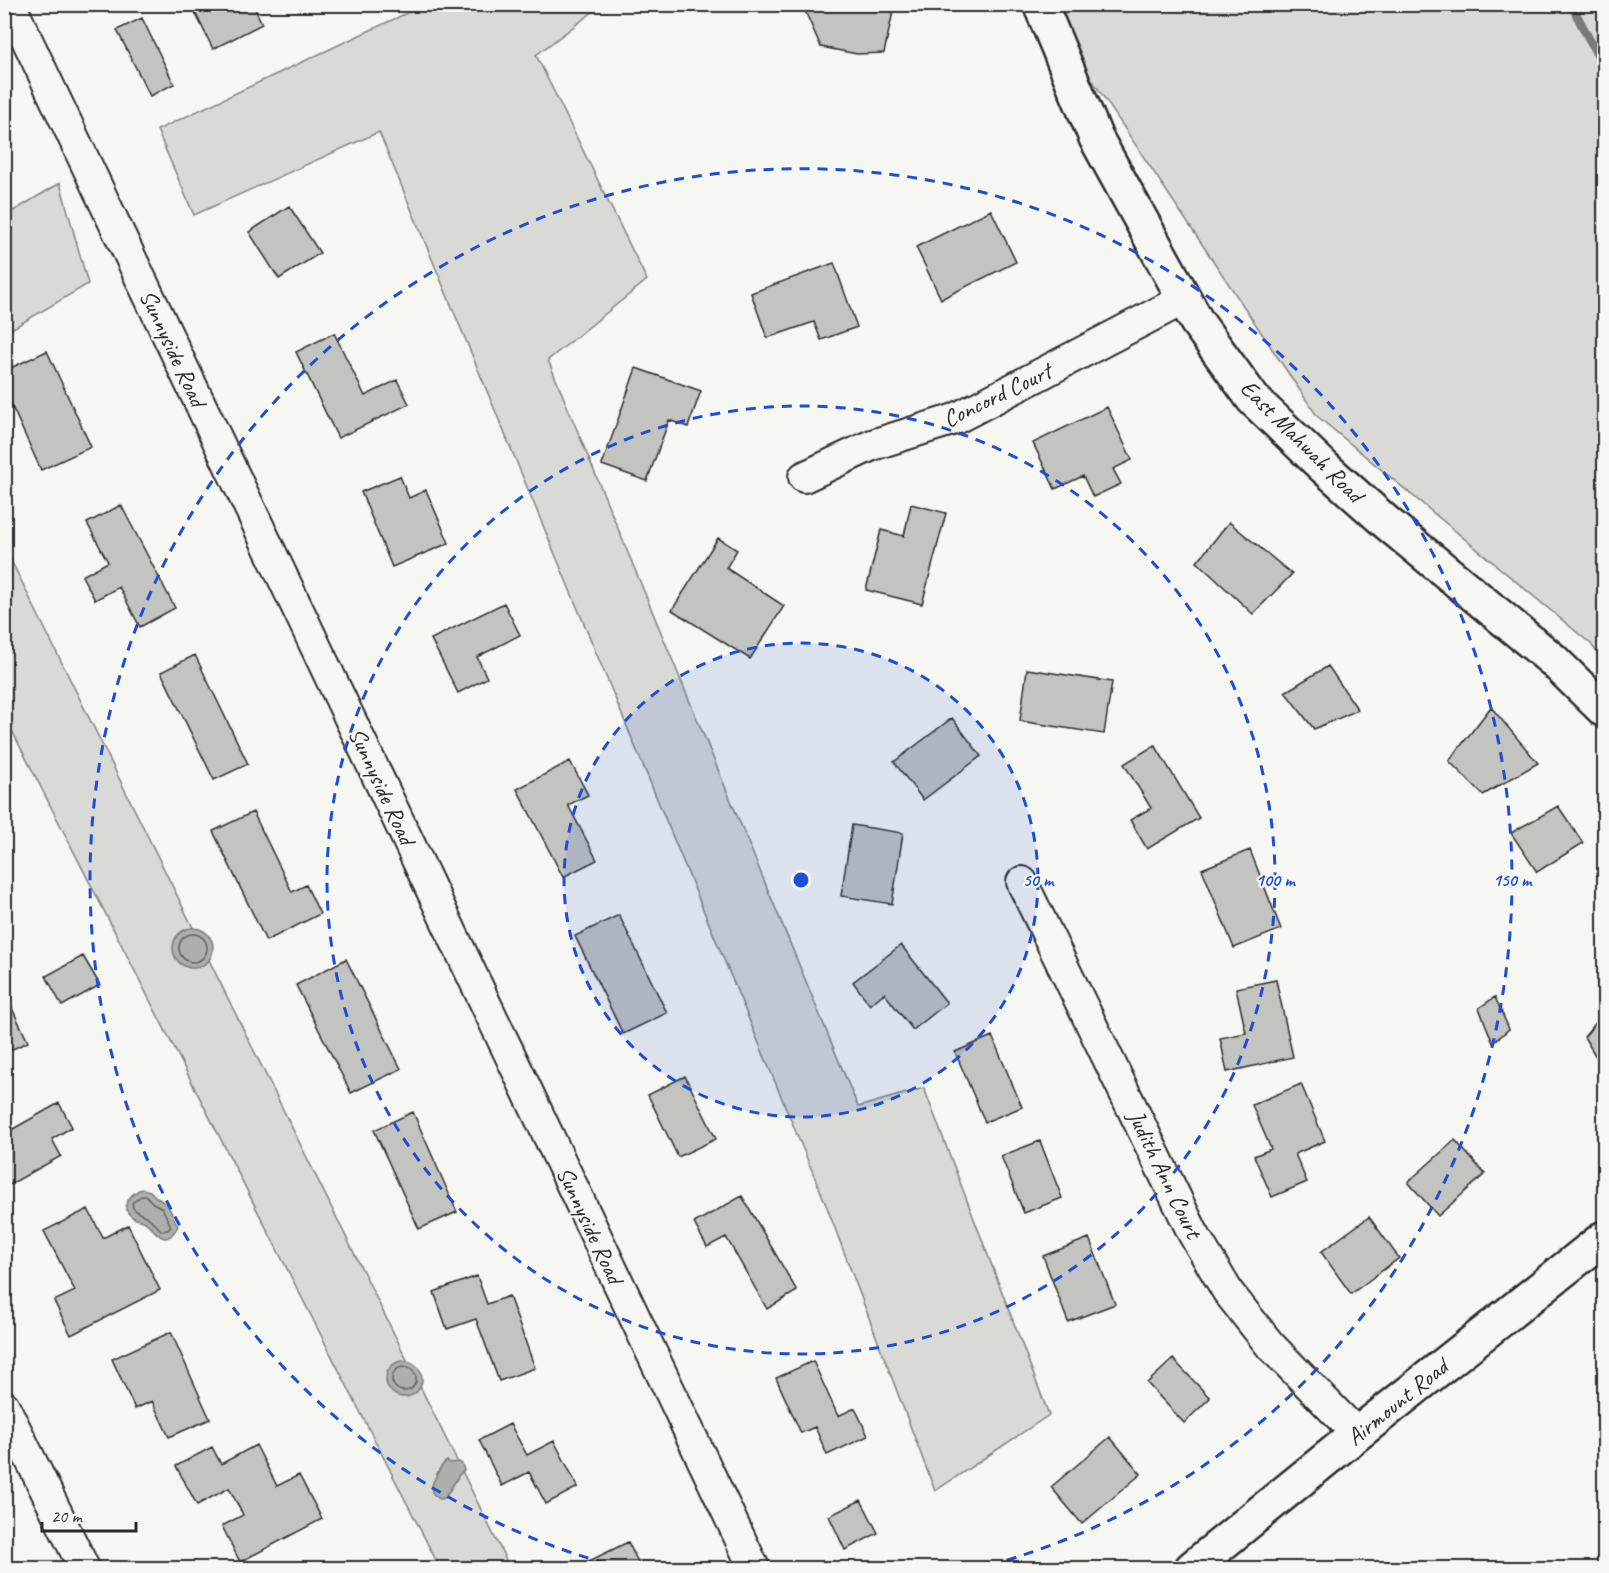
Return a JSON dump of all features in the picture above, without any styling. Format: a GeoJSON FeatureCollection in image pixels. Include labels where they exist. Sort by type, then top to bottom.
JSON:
{"type":"FeatureCollection","features":[{"type":"Feature","properties":{"kind":"street","name":"Sunnyside Road"},"geometry":{"type":"LineString","coordinates":[[10,4],[754,1569]]}},
{"type":"Feature","properties":{"kind":"street","name":"East Mahwah Road"},"geometry":{"type":"LineString","coordinates":[[1040,4],[1095,138],[1197,322],[1253,399],[1387,523],[1553,660],[1605,710]]}},
{"type":"Feature","properties":{"kind":"street","name":"Concord Court"},"geometry":{"type":"LineString","coordinates":[[804,477],[872,445],[956,419],[1184,299]]}},
{"type":"Feature","properties":{"kind":"street","name":"Judith Ann Court"},"geometry":{"type":"LineString","coordinates":[[1022,882],[1193,1233],[1228,1292],[1270,1345],[1357,1434]]}},
{"type":"Feature","properties":{"kind":"street","name":"Airmount Road"},"geometry":{"type":"LineString","coordinates":[[1192,1569],[1357,1434],[1605,1238]]}},
{"type":"Feature","properties":{"kind":"street"},"geometry":{"type":"LineString","coordinates":[[4,1406],[84,1569]]}},
{"type":"Feature","properties":{"kind":"shaded area"},"geometry":{"type":"Polygon","coordinates":[[[424,5],[602,5],[536,55],[647,280],[548,360],[858,1107],[924,1088],[1049,1415],[935,1491],[823,1197],[379,132],[194,215],[157,130],[424,5]]]}},
{"type":"Feature","properties":{"kind":"shaded area"},"geometry":{"type":"Polygon","coordinates":[[[1052,5],[1604,5],[1604,663],[1591,644],[1317,416],[1060,32],[1052,5]]]}},
{"type":"Feature","properties":{"kind":"shaded area"},"geometry":{"type":"Polygon","coordinates":[[[60,183],[88,284],[5,333],[5,216],[60,183]]]}},
{"type":"Feature","properties":{"kind":"shaded area"},"geometry":{"type":"Polygon","coordinates":[[[4,546],[510,1568],[440,1568],[5,717],[4,546]]]}},
{"type":"Feature","properties":{"kind":"water"},"geometry":{"type":"Polygon","coordinates":[[[193,928],[207,934],[213,948],[207,962],[193,968],[179,962],[173,948],[179,934],[193,928]]]}},
{"type":"Feature","properties":{"kind":"water"},"geometry":{"type":"Polygon","coordinates":[[[139,1190],[150,1191],[167,1204],[178,1226],[173,1234],[164,1238],[144,1221],[136,1219],[127,1212],[128,1200],[139,1190]]]}},
{"type":"Feature","properties":{"kind":"water"},"geometry":{"type":"Polygon","coordinates":[[[404,1361],[417,1366],[422,1379],[417,1392],[404,1397],[391,1392],[386,1379],[391,1366],[404,1361]]]}},
{"type":"Feature","properties":{"kind":"water"},"geometry":{"type":"Polygon","coordinates":[[[447,1461],[459,1462],[464,1470],[445,1498],[440,1499],[434,1495],[431,1487],[440,1468],[447,1461]]]}},
{"type":"Feature","properties":{"kind":"building"},"geometry":{"type":"Polygon","coordinates":[[[191,4],[253,4],[262,24],[213,49],[191,4]]]}},
{"type":"Feature","properties":{"kind":"building"},"geometry":{"type":"Polygon","coordinates":[[[802,4],[886,4],[893,12],[884,53],[857,54],[821,47],[802,4]]]}},
{"type":"Feature","properties":{"kind":"building"},"geometry":{"type":"Polygon","coordinates":[[[142,18],[174,84],[150,96],[117,30],[142,18]]]}},
{"type":"Feature","properties":{"kind":"building"},"geometry":{"type":"Polygon","coordinates":[[[289,206],[320,253],[279,279],[249,232],[289,206]]]}},
{"type":"Feature","properties":{"kind":"building"},"geometry":{"type":"Polygon","coordinates":[[[991,210],[1016,262],[941,299],[916,247],[991,210]]]}},
{"type":"Feature","properties":{"kind":"building"},"geometry":{"type":"Polygon","coordinates":[[[834,263],[857,327],[821,340],[814,322],[767,338],[751,293],[834,263]]]}},
{"type":"Feature","properties":{"kind":"building"},"geometry":{"type":"Polygon","coordinates":[[[334,333],[365,396],[397,380],[409,404],[338,438],[296,352],[334,333]]]}},
{"type":"Feature","properties":{"kind":"building"},"geometry":{"type":"Polygon","coordinates":[[[47,351],[91,447],[41,470],[4,389],[4,371],[47,351]]]}},
{"type":"Feature","properties":{"kind":"building"},"geometry":{"type":"Polygon","coordinates":[[[636,368],[701,391],[688,427],[669,420],[647,481],[602,465],[636,368]]]}},
{"type":"Feature","properties":{"kind":"building"},"geometry":{"type":"Polygon","coordinates":[[[1107,407],[1132,460],[1113,469],[1121,484],[1093,497],[1083,476],[1055,489],[1033,443],[1107,407]]]}},
{"type":"Feature","properties":{"kind":"building"},"geometry":{"type":"Polygon","coordinates":[[[400,476],[409,498],[426,490],[449,543],[392,567],[361,492],[400,476]]]}},
{"type":"Feature","properties":{"kind":"building"},"geometry":{"type":"Polygon","coordinates":[[[911,504],[946,513],[922,604],[866,590],[881,530],[904,536],[911,504]]]}},
{"type":"Feature","properties":{"kind":"building"},"geometry":{"type":"Polygon","coordinates":[[[121,505],[175,608],[140,627],[119,587],[95,600],[82,576],[108,562],[87,523],[121,505]]]}},
{"type":"Feature","properties":{"kind":"building"},"geometry":{"type":"Polygon","coordinates":[[[1229,522],[1292,574],[1253,614],[1197,562],[1229,522]]]}},
{"type":"Feature","properties":{"kind":"building"},"geometry":{"type":"Polygon","coordinates":[[[718,538],[737,550],[726,568],[784,606],[750,659],[672,610],[718,538]]]}},
{"type":"Feature","properties":{"kind":"building"},"geometry":{"type":"Polygon","coordinates":[[[504,603],[520,635],[477,657],[487,678],[458,693],[431,639],[504,603]]]}},
{"type":"Feature","properties":{"kind":"building"},"geometry":{"type":"Polygon","coordinates":[[[195,655],[248,764],[214,780],[161,672],[195,655]]]}},
{"type":"Feature","properties":{"kind":"building"},"geometry":{"type":"Polygon","coordinates":[[[1328,666],[1358,710],[1314,729],[1285,692],[1328,666]]]}},
{"type":"Feature","properties":{"kind":"building"},"geometry":{"type":"Polygon","coordinates":[[[1027,669],[1112,682],[1104,734],[1020,721],[1027,669]]]}},
{"type":"Feature","properties":{"kind":"building"},"geometry":{"type":"Polygon","coordinates":[[[1491,707],[1538,763],[1483,795],[1449,761],[1491,707]]]}},
{"type":"Feature","properties":{"kind":"building"},"geometry":{"type":"Polygon","coordinates":[[[952,718],[981,756],[923,800],[894,762],[952,718]]]}},
{"type":"Feature","properties":{"kind":"building"},"geometry":{"type":"Polygon","coordinates":[[[1155,745],[1199,818],[1147,849],[1130,820],[1151,808],[1124,764],[1155,745]]]}},
{"type":"Feature","properties":{"kind":"building"},"geometry":{"type":"Polygon","coordinates":[[[570,761],[588,795],[568,805],[597,860],[563,877],[517,789],[570,761]]]}},
{"type":"Feature","properties":{"kind":"building"},"geometry":{"type":"Polygon","coordinates":[[[1558,806],[1583,843],[1537,872],[1511,833],[1558,806]]]}},
{"type":"Feature","properties":{"kind":"building"},"geometry":{"type":"Polygon","coordinates":[[[253,812],[292,892],[306,885],[320,914],[266,941],[213,831],[253,812]]]}},
{"type":"Feature","properties":{"kind":"building"},"geometry":{"type":"Polygon","coordinates":[[[852,825],[903,833],[892,904],[841,896],[852,825]]]}},
{"type":"Feature","properties":{"kind":"building"},"geometry":{"type":"Polygon","coordinates":[[[1250,850],[1281,929],[1234,948],[1202,869],[1250,850]]]}},
{"type":"Feature","properties":{"kind":"building"},"geometry":{"type":"Polygon","coordinates":[[[619,915],[667,1013],[623,1034],[575,936],[619,915]]]}},
{"type":"Feature","properties":{"kind":"building"},"geometry":{"type":"Polygon","coordinates":[[[901,945],[947,1003],[913,1030],[884,993],[870,1005],[853,982],[901,945]]]}},
{"type":"Feature","properties":{"kind":"building"},"geometry":{"type":"Polygon","coordinates":[[[83,956],[100,985],[62,1006],[46,976],[83,956]]]}},
{"type":"Feature","properties":{"kind":"building"},"geometry":{"type":"Polygon","coordinates":[[[346,959],[401,1069],[351,1093],[296,985],[346,959]]]}},
{"type":"Feature","properties":{"kind":"building"},"geometry":{"type":"Polygon","coordinates":[[[1276,980],[1293,1057],[1227,1072],[1220,1038],[1246,1033],[1236,988],[1276,980]]]}},
{"type":"Feature","properties":{"kind":"building"},"geometry":{"type":"Polygon","coordinates":[[[1495,997],[1509,1029],[1493,1043],[1479,1008],[1495,997]]]}},
{"type":"Feature","properties":{"kind":"building"},"geometry":{"type":"Polygon","coordinates":[[[11,1006],[28,1042],[4,1053],[4,1009],[11,1006]]]}},
{"type":"Feature","properties":{"kind":"building"},"geometry":{"type":"Polygon","coordinates":[[[1604,1013],[1604,1070],[1584,1037],[1604,1013]]]}},
{"type":"Feature","properties":{"kind":"building"},"geometry":{"type":"Polygon","coordinates":[[[992,1036],[1022,1107],[985,1122],[955,1052],[992,1036]]]}},
{"type":"Feature","properties":{"kind":"building"},"geometry":{"type":"Polygon","coordinates":[[[685,1076],[716,1139],[678,1157],[648,1095],[685,1076]]]}},
{"type":"Feature","properties":{"kind":"building"},"geometry":{"type":"Polygon","coordinates":[[[1301,1084],[1325,1141],[1295,1154],[1307,1182],[1272,1197],[1254,1156],[1271,1149],[1252,1105],[1301,1084]]]}},
{"type":"Feature","properties":{"kind":"building"},"geometry":{"type":"Polygon","coordinates":[[[59,1103],[72,1127],[52,1139],[61,1156],[9,1185],[4,1176],[4,1134],[59,1103]]]}},
{"type":"Feature","properties":{"kind":"building"},"geometry":{"type":"Polygon","coordinates":[[[413,1112],[457,1212],[419,1229],[374,1130],[413,1112]]]}},
{"type":"Feature","properties":{"kind":"building"},"geometry":{"type":"Polygon","coordinates":[[[1455,1140],[1485,1174],[1438,1216],[1408,1182],[1455,1140]]]}},
{"type":"Feature","properties":{"kind":"building"},"geometry":{"type":"Polygon","coordinates":[[[1040,1141],[1062,1198],[1024,1213],[1001,1156],[1040,1141]]]}},
{"type":"Feature","properties":{"kind":"building"},"geometry":{"type":"Polygon","coordinates":[[[742,1196],[797,1291],[767,1309],[726,1237],[707,1247],[694,1223],[742,1196]]]}},
{"type":"Feature","properties":{"kind":"building"},"geometry":{"type":"Polygon","coordinates":[[[88,1209],[103,1238],[128,1225],[160,1290],[71,1335],[54,1301],[75,1291],[44,1231],[88,1209]]]}},
{"type":"Feature","properties":{"kind":"building"},"geometry":{"type":"Polygon","coordinates":[[[1369,1217],[1399,1258],[1351,1294],[1321,1252],[1369,1217]]]}},
{"type":"Feature","properties":{"kind":"building"},"geometry":{"type":"Polygon","coordinates":[[[1089,1238],[1115,1304],[1068,1322],[1043,1256],[1089,1238]]]}},
{"type":"Feature","properties":{"kind":"building"},"geometry":{"type":"Polygon","coordinates":[[[477,1276],[487,1304],[509,1296],[535,1368],[499,1381],[476,1319],[447,1329],[434,1292],[477,1276]]]}},
{"type":"Feature","properties":{"kind":"building"},"geometry":{"type":"Polygon","coordinates":[[[171,1332],[210,1419],[169,1437],[152,1401],[135,1409],[112,1359],[171,1332]]]}},
{"type":"Feature","properties":{"kind":"building"},"geometry":{"type":"Polygon","coordinates":[[[1173,1359],[1210,1398],[1184,1423],[1147,1383],[1173,1359]]]}},
{"type":"Feature","properties":{"kind":"building"},"geometry":{"type":"Polygon","coordinates":[[[813,1361],[838,1416],[855,1408],[868,1436],[827,1455],[815,1427],[801,1433],[776,1378],[813,1361]]]}},
{"type":"Feature","properties":{"kind":"building"},"geometry":{"type":"Polygon","coordinates":[[[510,1424],[527,1455],[554,1441],[578,1487],[546,1504],[529,1472],[502,1486],[479,1440],[510,1424]]]}},
{"type":"Feature","properties":{"kind":"building"},"geometry":{"type":"Polygon","coordinates":[[[1110,1437],[1141,1474],[1082,1524],[1051,1487],[1110,1437]]]}},
{"type":"Feature","properties":{"kind":"building"},"geometry":{"type":"Polygon","coordinates":[[[256,1445],[277,1486],[299,1475],[322,1519],[240,1562],[222,1526],[243,1515],[229,1488],[197,1505],[176,1466],[212,1447],[221,1464],[256,1445]]]}},
{"type":"Feature","properties":{"kind":"building"},"geometry":{"type":"Polygon","coordinates":[[[861,1500],[878,1533],[845,1550],[829,1516],[861,1500]]]}},
{"type":"Feature","properties":{"kind":"building"},"geometry":{"type":"Polygon","coordinates":[[[628,1542],[641,1568],[593,1568],[589,1561],[628,1542]]]}},
{"type":"Feature","properties":{"kind":"waterway"},"geometry":{"type":"LineString","coordinates":[[1571,4],[1604,68]]}}]}
